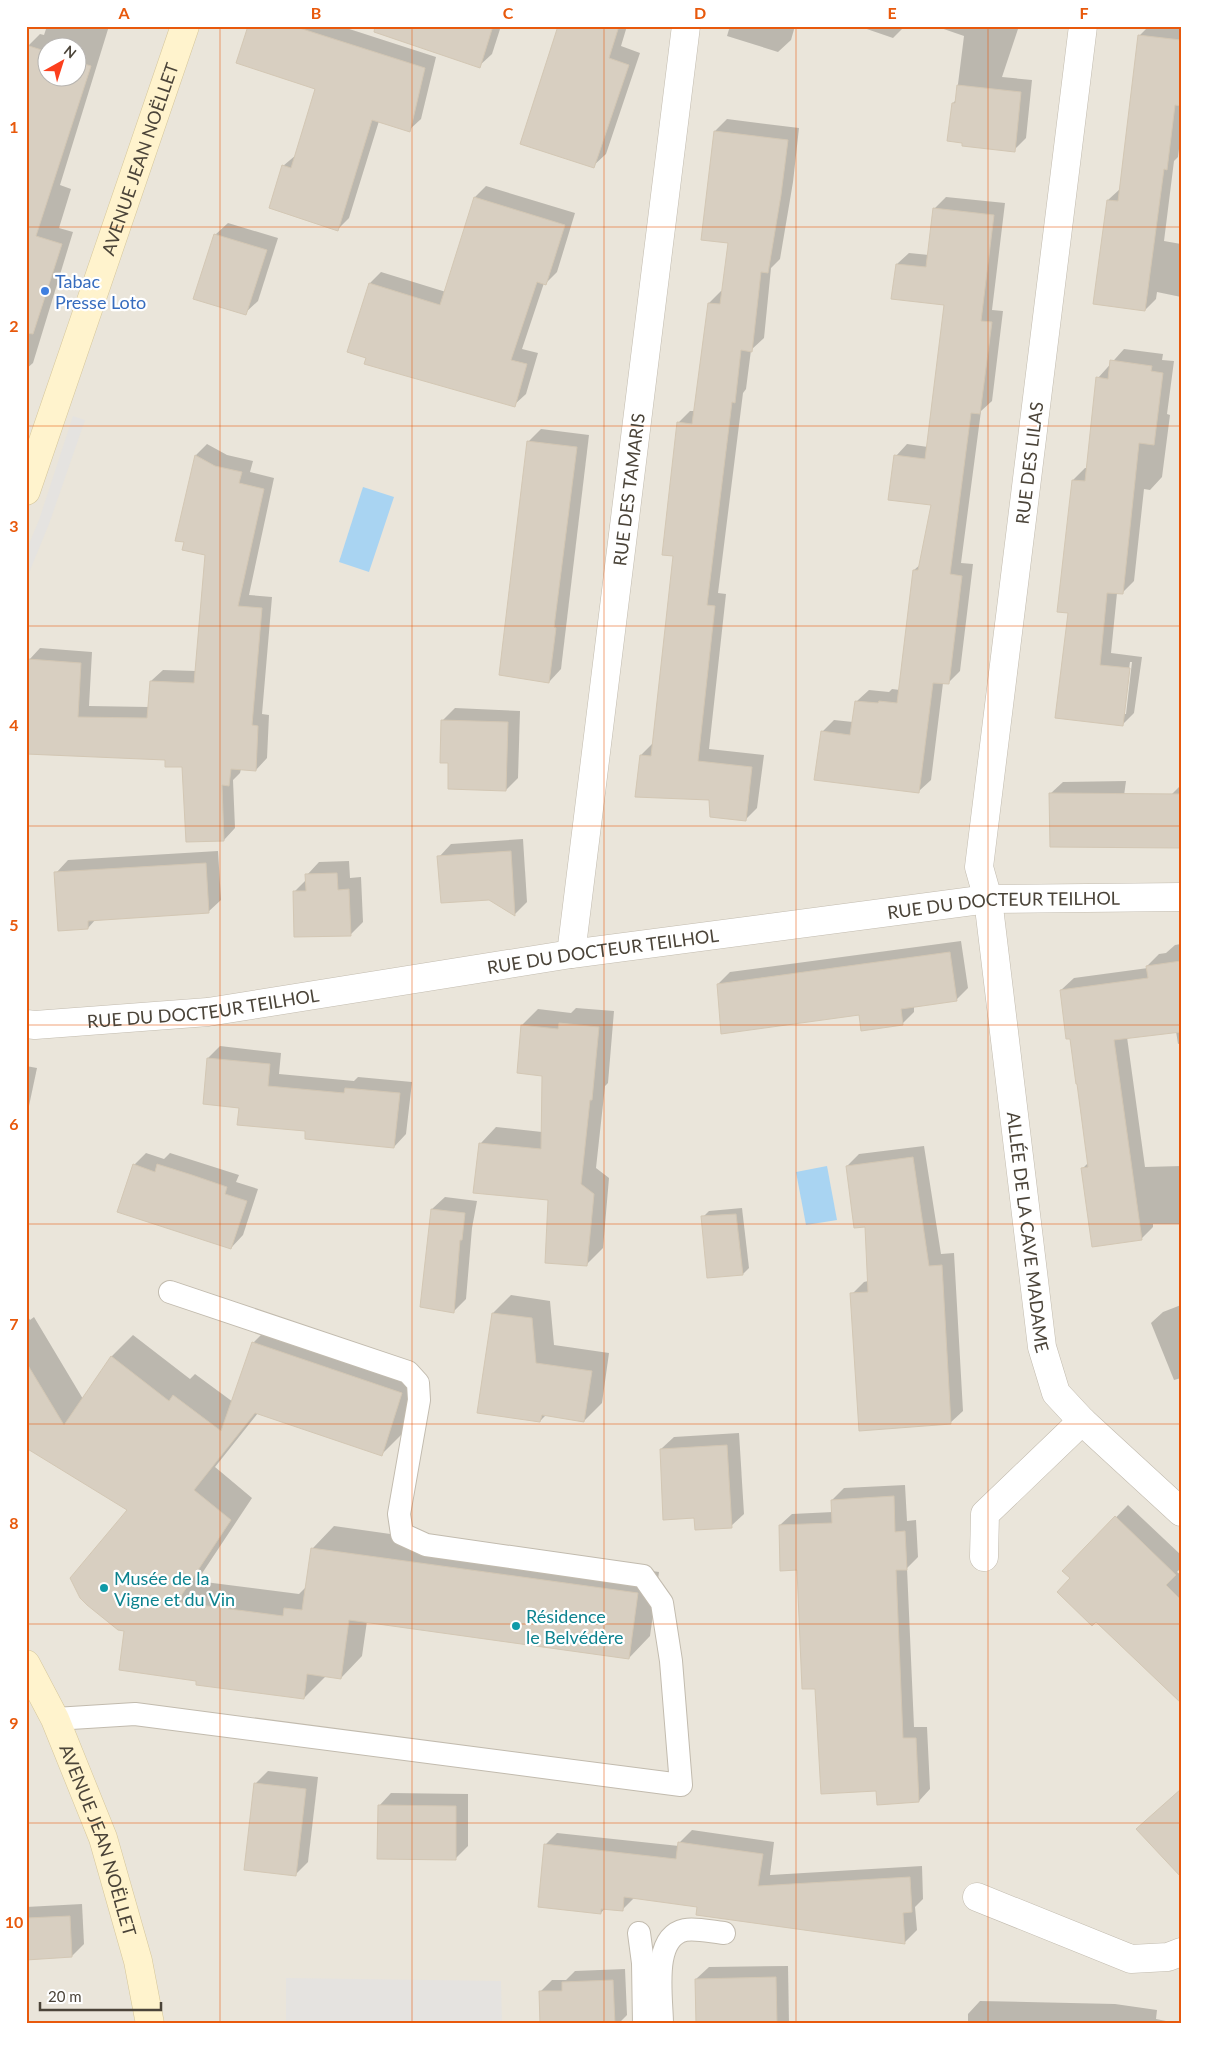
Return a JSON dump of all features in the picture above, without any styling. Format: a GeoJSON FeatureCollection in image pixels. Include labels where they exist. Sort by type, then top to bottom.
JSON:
{"type":"FeatureCollection","features":[{"type":"Feature","properties":{"kind":"main road","name":"AVENUE JEAN NOËLLET"},"geometry":{"type":"LineString","coordinates":[[26,490],[185,26]]}},
{"type":"Feature","properties":{"kind":"main road","name":"AVENUE JEAN NOËLLET"},"geometry":{"type":"LineString","coordinates":[[26,1664],[55,1719],[103,1838],[138,1961],[150,2024]]}},
{"type":"Feature","properties":{"kind":"street","name":"RUE DES TAMARIS"},"geometry":{"type":"LineString","coordinates":[[570,954],[686,26]]}},
{"type":"Feature","properties":{"kind":"street","name":"RUE DES LILAS"},"geometry":{"type":"LineString","coordinates":[[988,899],[979,867],[1082,26]]}},
{"type":"Feature","properties":{"kind":"street","name":"RUE DU DOCTEUR TEILHOL"},"geometry":{"type":"LineString","coordinates":[[26,1024],[35,1025],[208,1012],[570,954],[988,899],[1181,897]]}},
{"type":"Feature","properties":{"kind":"street","name":"ALLÉE DE LA CAVE MADAME"},"geometry":{"type":"LineString","coordinates":[[988,899],[1042,1347],[1056,1393],[1082,1421],[1181,1512]]}},
{"type":"Feature","properties":{"kind":"street"},"geometry":{"type":"LineString","coordinates":[[984,1557],[985,1514],[1082,1421]]}},
{"type":"Feature","properties":{"kind":"street"},"geometry":{"type":"LineString","coordinates":[[977,1897],[1131,1959],[1168,1957],[1181,1952]]}},
{"type":"Feature","properties":{"kind":"lane"},"geometry":{"type":"LineString","coordinates":[[55,1719],[134,1714],[681,1786],[671,1661],[662,1603],[643,1576],[426,1545],[402,1534],[400,1514],[419,1400],[418,1383],[408,1372],[170,1292]]}},
{"type":"Feature","properties":{"kind":"lane"},"geometry":{"type":"LineString","coordinates":[[662,2024],[662,1954],[667,1943],[675,1934],[686,1930],[724,1933]]}},
{"type":"Feature","properties":{"kind":"lane"},"geometry":{"type":"LineString","coordinates":[[639,1933],[644,2024]]}},
{"type":"Feature","properties":{"kind":"shaded area"},"geometry":{"type":"Polygon","coordinates":[[[26,26],[1181,26],[1181,2024],[26,2024],[26,26]]]}},
{"type":"Feature","properties":{"kind":"shaded area"},"geometry":{"type":"Polygon","coordinates":[[[73,416],[85,420],[49,524],[26,580],[26,551],[39,520],[73,416]]]}},
{"type":"Feature","properties":{"kind":"shaded area"},"geometry":{"type":"Polygon","coordinates":[[[286,1978],[501,1981],[502,2024],[286,2024],[286,1978]]]}},
{"type":"Feature","properties":{"kind":"water"},"geometry":{"type":"Polygon","coordinates":[[[363,487],[394,497],[369,572],[339,562],[363,487]]]}},
{"type":"Feature","properties":{"kind":"water"},"geometry":{"type":"Polygon","coordinates":[[[827,1166],[837,1220],[806,1225],[796,1172],[827,1166]]]}},
{"type":"Feature","properties":{"kind":"building"},"geometry":{"type":"Polygon","coordinates":[[[248,26],[293,26],[425,68],[410,132],[372,120],[338,231],[269,208],[282,165],[291,168],[315,89],[236,63],[248,26]]]}},
{"type":"Feature","properties":{"kind":"building"},"geometry":{"type":"Polygon","coordinates":[[[375,26],[493,26],[480,68],[374,32],[375,26]]]}},
{"type":"Feature","properties":{"kind":"building"},"geometry":{"type":"Polygon","coordinates":[[[558,26],[619,26],[609,58],[629,65],[594,168],[520,144],[558,26]]]}},
{"type":"Feature","properties":{"kind":"building"},"geometry":{"type":"Polygon","coordinates":[[[1138,35],[1181,40],[1181,106],[1175,105],[1167,170],[1164,169],[1145,311],[1093,304],[1107,200],[1118,201],[1138,35]]]}},
{"type":"Feature","properties":{"kind":"building"},"geometry":{"type":"Polygon","coordinates":[[[26,45],[38,49],[38,88],[84,88],[36,236],[62,244],[33,334],[26,333],[26,45]]]}},
{"type":"Feature","properties":{"kind":"building"},"geometry":{"type":"Polygon","coordinates":[[[957,85],[1021,92],[1015,152],[962,146],[962,143],[947,141],[952,103],[955,103],[957,85]]]}},
{"type":"Feature","properties":{"kind":"building"},"geometry":{"type":"Polygon","coordinates":[[[714,131],[788,140],[768,273],[761,272],[752,352],[741,350],[735,403],[732,402],[707,605],[715,606],[698,761],[752,767],[746,821],[710,817],[709,800],[635,797],[640,755],[651,756],[673,556],[662,555],[677,422],[692,424],[708,303],[720,304],[728,243],[701,240],[714,131]]]}},
{"type":"Feature","properties":{"kind":"building"},"geometry":{"type":"Polygon","coordinates":[[[474,197],[565,225],[546,285],[537,282],[511,360],[527,364],[515,407],[364,364],[366,358],[347,352],[369,283],[440,305],[474,197]]]}},
{"type":"Feature","properties":{"kind":"building"},"geometry":{"type":"Polygon","coordinates":[[[933,208],[994,215],[981,321],[992,322],[980,414],[971,413],[950,574],[962,576],[949,684],[933,683],[919,793],[814,780],[821,731],[850,735],[855,701],[897,703],[913,570],[918,570],[931,505],[888,500],[894,455],[925,459],[944,305],[891,299],[896,264],[926,267],[933,208]]]}},
{"type":"Feature","properties":{"kind":"building"},"geometry":{"type":"Polygon","coordinates":[[[214,234],[267,250],[246,315],[193,299],[214,234]]]}},
{"type":"Feature","properties":{"kind":"building"},"geometry":{"type":"Polygon","coordinates":[[[1110,360],[1152,366],[1151,371],[1163,373],[1154,445],[1139,443],[1123,594],[1107,593],[1100,665],[1130,668],[1123,726],[1055,718],[1068,613],[1057,612],[1072,480],[1085,481],[1096,377],[1108,379],[1110,360]]]}},
{"type":"Feature","properties":{"kind":"building"},"geometry":{"type":"Polygon","coordinates":[[[527,441],[577,447],[554,627],[556,628],[549,683],[499,675],[527,441]]]}},
{"type":"Feature","properties":{"kind":"building"},"geometry":{"type":"Polygon","coordinates":[[[195,455],[215,466],[242,472],[239,483],[264,489],[238,606],[262,608],[252,725],[258,726],[256,771],[231,769],[229,786],[222,785],[224,841],[186,842],[182,767],[165,767],[165,760],[26,754],[26,680],[28,659],[81,663],[78,717],[147,718],[150,681],[194,683],[205,555],[182,550],[184,542],[175,541],[195,455]]]}},
{"type":"Feature","properties":{"kind":"building"},"geometry":{"type":"Polygon","coordinates":[[[441,720],[508,722],[506,791],[448,789],[448,763],[440,763],[441,720]]]}},
{"type":"Feature","properties":{"kind":"building"},"geometry":{"type":"Polygon","coordinates":[[[1049,793],[1181,794],[1181,848],[1050,847],[1049,793]]]}},
{"type":"Feature","properties":{"kind":"building"},"geometry":{"type":"Polygon","coordinates":[[[511,851],[515,916],[489,900],[441,903],[437,856],[511,851]]]}},
{"type":"Feature","properties":{"kind":"building"},"geometry":{"type":"Polygon","coordinates":[[[206,863],[209,913],[88,921],[88,929],[58,931],[54,872],[206,863]]]}},
{"type":"Feature","properties":{"kind":"building"},"geometry":{"type":"Polygon","coordinates":[[[337,873],[338,890],[349,889],[351,936],[294,937],[293,891],[306,891],[305,874],[337,873]]]}},
{"type":"Feature","properties":{"kind":"building"},"geometry":{"type":"Polygon","coordinates":[[[950,952],[957,1001],[901,1009],[903,1025],[861,1031],[859,1015],[721,1034],[717,984],[950,952]]]}},
{"type":"Feature","properties":{"kind":"building"},"geometry":{"type":"Polygon","coordinates":[[[1181,961],[1181,1032],[1114,1040],[1142,1240],[1092,1247],[1081,1168],[1088,1167],[1070,1039],[1066,1039],[1060,990],[1148,978],[1146,966],[1181,961]]]}},
{"type":"Feature","properties":{"kind":"building"},"geometry":{"type":"Polygon","coordinates":[[[559,1023],[599,1027],[581,1184],[594,1194],[587,1266],[545,1263],[548,1200],[473,1193],[479,1143],[541,1149],[542,1076],[517,1073],[521,1025],[558,1029],[559,1023]]]}},
{"type":"Feature","properties":{"kind":"building"},"geometry":{"type":"Polygon","coordinates":[[[207,1058],[270,1064],[268,1086],[344,1093],[345,1088],[400,1093],[394,1148],[305,1139],[305,1131],[237,1125],[239,1108],[203,1104],[207,1058]]]}},
{"type":"Feature","properties":{"kind":"building"},"geometry":{"type":"Polygon","coordinates":[[[913,1157],[929,1266],[942,1265],[951,1424],[859,1431],[850,1293],[868,1292],[865,1227],[854,1228],[846,1166],[913,1157]]]}},
{"type":"Feature","properties":{"kind":"building"},"geometry":{"type":"Polygon","coordinates":[[[133,1164],[155,1172],[157,1164],[192,1175],[227,1187],[225,1194],[247,1201],[231,1249],[117,1212],[133,1164]]]}},
{"type":"Feature","properties":{"kind":"building"},"geometry":{"type":"Polygon","coordinates":[[[431,1209],[465,1213],[462,1240],[460,1240],[454,1313],[420,1307],[431,1209]]]}},
{"type":"Feature","properties":{"kind":"building"},"geometry":{"type":"Polygon","coordinates":[[[736,1214],[743,1275],[707,1278],[701,1216],[736,1214]]]}},
{"type":"Feature","properties":{"kind":"building"},"geometry":{"type":"Polygon","coordinates":[[[492,1313],[532,1318],[536,1363],[592,1371],[584,1422],[542,1415],[540,1422],[477,1413],[492,1313]]]}},
{"type":"Feature","properties":{"kind":"building"},"geometry":{"type":"Polygon","coordinates":[[[252,1342],[402,1393],[382,1456],[255,1413],[194,1490],[231,1520],[177,1602],[283,1616],[284,1608],[302,1610],[311,1548],[638,1593],[629,1659],[349,1620],[341,1679],[307,1674],[304,1699],[196,1685],[196,1681],[119,1670],[124,1631],[118,1630],[87,1605],[80,1598],[70,1578],[127,1510],[26,1448],[26,1362],[64,1425],[111,1356],[169,1401],[173,1395],[221,1431],[252,1342]]]}},
{"type":"Feature","properties":{"kind":"building"},"geometry":{"type":"Polygon","coordinates":[[[727,1445],[732,1528],[695,1530],[694,1518],[663,1520],[660,1449],[727,1445]]]}},
{"type":"Feature","properties":{"kind":"building"},"geometry":{"type":"Polygon","coordinates":[[[894,1496],[895,1532],[905,1531],[907,1570],[896,1570],[903,1738],[916,1738],[919,1802],[877,1805],[876,1791],[821,1794],[815,1689],[802,1689],[797,1570],[780,1571],[779,1525],[832,1523],[831,1500],[894,1496]]]}},
{"type":"Feature","properties":{"kind":"building"},"geometry":{"type":"Polygon","coordinates":[[[1115,1516],[1176,1575],[1166,1585],[1181,1600],[1181,1703],[1096,1622],[1092,1626],[1057,1592],[1070,1578],[1062,1571],[1115,1516]]]}},
{"type":"Feature","properties":{"kind":"building"},"geometry":{"type":"Polygon","coordinates":[[[254,1783],[306,1789],[296,1876],[244,1870],[254,1783]]]}},
{"type":"Feature","properties":{"kind":"building"},"geometry":{"type":"Polygon","coordinates":[[[1181,1789],[1181,1877],[1136,1829],[1181,1789]]]}},
{"type":"Feature","properties":{"kind":"building"},"geometry":{"type":"Polygon","coordinates":[[[378,1805],[456,1806],[456,1860],[377,1859],[378,1805]]]}},
{"type":"Feature","properties":{"kind":"building"},"geometry":{"type":"Polygon","coordinates":[[[678,1842],[763,1854],[758,1886],[910,1877],[912,1912],[903,1913],[905,1944],[696,1915],[697,1907],[624,1897],[623,1911],[601,1909],[601,1914],[538,1907],[544,1844],[676,1859],[678,1842]]]}},
{"type":"Feature","properties":{"kind":"building"},"geometry":{"type":"Polygon","coordinates":[[[70,1916],[72,1957],[26,1960],[26,1918],[70,1916]]]}},
{"type":"Feature","properties":{"kind":"building"},"geometry":{"type":"Polygon","coordinates":[[[776,1977],[777,2024],[696,2024],[695,1979],[776,1977]]]}},
{"type":"Feature","properties":{"kind":"building"},"geometry":{"type":"Polygon","coordinates":[[[613,1980],[615,2024],[540,2024],[539,1991],[562,1991],[562,1982],[613,1980]]]}},
{"type":"Feature","properties":{"kind":"place","name":"Tabac Presse Loto"},"geometry":{"type":"Point","coordinates":[45,291]}},
{"type":"Feature","properties":{"kind":"place","name":"Musée de la Vigne et du Vin"},"geometry":{"type":"Point","coordinates":[104,1588]}},
{"type":"Feature","properties":{"kind":"place","name":"Résidence le Belvédère"},"geometry":{"type":"Point","coordinates":[516,1626]}}]}
